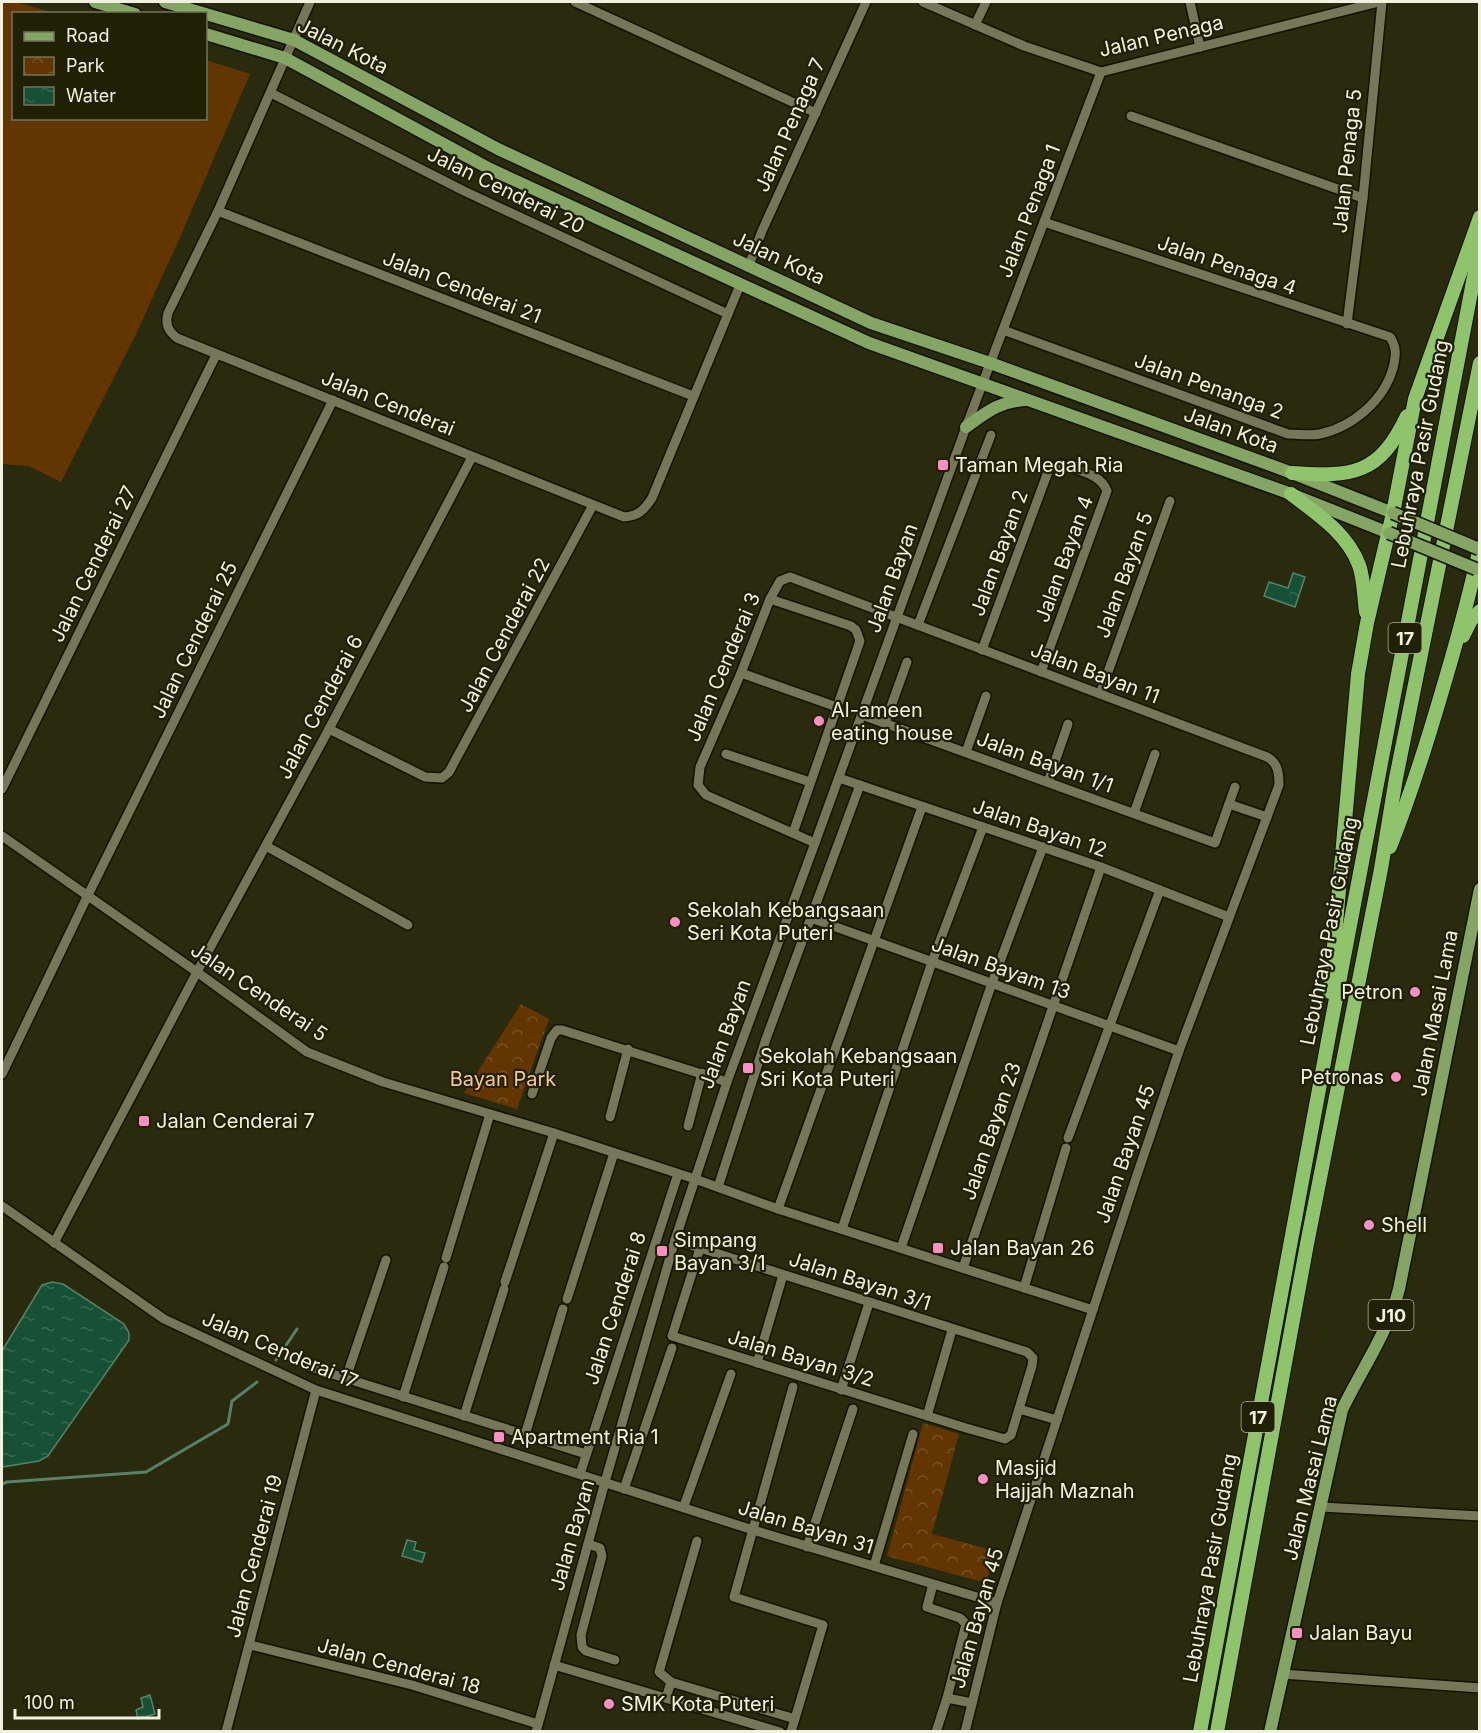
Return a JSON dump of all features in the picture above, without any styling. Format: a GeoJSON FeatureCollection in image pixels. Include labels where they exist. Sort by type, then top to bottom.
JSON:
{"type":"FeatureCollection","features":[{"type":"Feature","properties":{"kind":"highway"},"geometry":{"type":"LineString","coordinates":[[1292,473],[1330,476],[1352,472],[1371,464],[1385,453],[1396,438],[1415,399],[1479,217]]}},
{"type":"Feature","properties":{"kind":"highway","name":"Lebuhraya Pasir Gudang"},"geometry":{"type":"LineString","coordinates":[[1200,1731],[1479,245]]}},
{"type":"Feature","properties":{"kind":"highway","name":"Lebuhraya Pasir Gudang"},"geometry":{"type":"LineString","coordinates":[[1217,1731],[1304,1264],[1381,869],[1396,778],[1479,363]]}},
{"type":"Feature","properties":{"kind":"highway"},"geometry":{"type":"LineString","coordinates":[[1330,1030],[1330,980],[1358,674],[1415,399]]}},
{"type":"Feature","properties":{"kind":"highway"},"geometry":{"type":"LineString","coordinates":[[1291,494],[1326,520],[1351,549],[1359,566],[1367,623]]}},
{"type":"Feature","properties":{"kind":"highway"},"geometry":{"type":"LineString","coordinates":[[1381,869],[1405,810],[1478,569],[1479,548]]}},
{"type":"Feature","properties":{"kind":"highway"},"geometry":{"type":"LineString","coordinates":[[1452,656],[1471,620],[1479,611]]}},
{"type":"Feature","properties":{"kind":"main road"},"geometry":{"type":"LineString","coordinates":[[95,2],[128,12]]}},
{"type":"Feature","properties":{"kind":"main road","name":"Jalan Kota"},"geometry":{"type":"LineString","coordinates":[[165,2],[199,12]]}},
{"type":"Feature","properties":{"kind":"main road","name":"Jalan Kota"},"geometry":{"type":"LineString","coordinates":[[207,14],[294,40],[498,149],[871,322],[1292,473],[1479,548]]}},
{"type":"Feature","properties":{"kind":"main road","name":"Jalan Kota"},"geometry":{"type":"LineString","coordinates":[[207,34],[285,58],[490,169],[869,343],[1291,494],[1478,569]]}},
{"type":"Feature","properties":{"kind":"main road"},"geometry":{"type":"LineString","coordinates":[[966,428],[996,405],[1029,399]]}},
{"type":"Feature","properties":{"kind":"main road","name":"Jalan Masai Lama"},"geometry":{"type":"LineString","coordinates":[[1270,1731],[1342,1410],[1354,1384],[1374,1353],[1394,1307],[1399,1289],[1479,889]]}},
{"type":"Feature","properties":{"kind":"street","name":"Jalan Cenderai"},"geometry":{"type":"LineString","coordinates":[[310,2],[218,211],[166,321],[168,329],[177,338],[593,505],[624,517],[635,516],[645,509],[652,498],[740,285]]}},
{"type":"Feature","properties":{"kind":"street"},"geometry":{"type":"LineString","coordinates":[[575,2],[816,113]]}},
{"type":"Feature","properties":{"kind":"street","name":"Jalan Penaga 7"},"geometry":{"type":"LineString","coordinates":[[749,265],[762,231],[866,2]]}},
{"type":"Feature","properties":{"kind":"street","name":"Jalan Penaga"},"geometry":{"type":"LineString","coordinates":[[922,2],[1024,46],[1101,72],[1380,2]]}},
{"type":"Feature","properties":{"kind":"street"},"geometry":{"type":"LineString","coordinates":[[975,25],[986,2]]}},
{"type":"Feature","properties":{"kind":"street"},"geometry":{"type":"LineString","coordinates":[[1190,2],[1200,47]]}},
{"type":"Feature","properties":{"kind":"street","name":"Jalan Penaga 5"},"geometry":{"type":"LineString","coordinates":[[1347,324],[1363,198],[1380,2]]}},
{"type":"Feature","properties":{"kind":"street","name":"Jalan Penaga 1"},"geometry":{"type":"LineString","coordinates":[[990,363],[1101,72]]}},
{"type":"Feature","properties":{"kind":"street","name":"Jalan Cenderai 20"},"geometry":{"type":"LineString","coordinates":[[271,93],[464,190],[728,314]]}},
{"type":"Feature","properties":{"kind":"street"},"geometry":{"type":"LineString","coordinates":[[1131,116],[1363,198]]}},
{"type":"Feature","properties":{"kind":"street","name":"Jalan Cenderai 21"},"geometry":{"type":"LineString","coordinates":[[218,211],[693,396]]}},
{"type":"Feature","properties":{"kind":"street","name":"Jalan Penaga 4"},"geometry":{"type":"LineString","coordinates":[[1044,222],[1390,337],[1396,346]]}},
{"type":"Feature","properties":{"kind":"street","name":"Jalan Penanga 2"},"geometry":{"type":"LineString","coordinates":[[1003,330],[1288,434],[1320,434],[1351,421],[1374,403],[1389,380],[1396,356],[1396,346]]}},
{"type":"Feature","properties":{"kind":"street","name":"Jalan Cenderai 27"},"geometry":{"type":"LineString","coordinates":[[2,789],[216,355]]}},
{"type":"Feature","properties":{"kind":"street","name":"Jalan Bayan"},"geometry":{"type":"LineString","coordinates":[[537,1728],[675,1240],[727,1082],[990,363]]}},
{"type":"Feature","properties":{"kind":"street","name":"Jalan Cenderai 25"},"geometry":{"type":"LineString","coordinates":[[2,1074],[333,400]]}},
{"type":"Feature","properties":{"kind":"street"},"geometry":{"type":"LineString","coordinates":[[918,625],[991,435]]}},
{"type":"Feature","properties":{"kind":"street","name":"Jalan Cenderai 6"},"geometry":{"type":"LineString","coordinates":[[197,972],[329,729],[472,457]]}},
{"type":"Feature","properties":{"kind":"street","name":"Jalan Bayan 4"},"geometry":{"type":"LineString","coordinates":[[1041,672],[1107,491],[1099,478],[1060,464],[1049,469]]}},
{"type":"Feature","properties":{"kind":"street","name":"Jalan Bayan 2"},"geometry":{"type":"LineString","coordinates":[[982,650],[1049,469]]}},
{"type":"Feature","properties":{"kind":"street","name":"Jalan Bayan 5"},"geometry":{"type":"LineString","coordinates":[[1100,694],[1170,501]]}},
{"type":"Feature","properties":{"kind":"street","name":"Jalan Cenderai 22"},"geometry":{"type":"LineString","coordinates":[[329,729],[425,777],[442,778],[455,765],[593,505]]}},
{"type":"Feature","properties":{"kind":"street","name":"Jalan Cenderai 3"},"geometry":{"type":"LineString","coordinates":[[793,832],[706,795],[698,785],[700,767],[770,599],[780,581],[790,577],[897,618]]}},
{"type":"Feature","properties":{"kind":"street"},"geometry":{"type":"LineString","coordinates":[[770,599],[851,626],[860,636],[859,648],[793,832],[815,843]]}},
{"type":"Feature","properties":{"kind":"street","name":"Jalan Bayan 11"},"geometry":{"type":"LineString","coordinates":[[897,618],[1267,757],[1276,766]]}},
{"type":"Feature","properties":{"kind":"street"},"geometry":{"type":"LineString","coordinates":[[885,723],[907,662]]}},
{"type":"Feature","properties":{"kind":"street"},"geometry":{"type":"LineString","coordinates":[[741,673],[837,707]]}},
{"type":"Feature","properties":{"kind":"street"},"geometry":{"type":"LineString","coordinates":[[966,752],[986,696]]}},
{"type":"Feature","properties":{"kind":"street","name":"Jalan Bayan 1/1"},"geometry":{"type":"LineString","coordinates":[[862,715],[1215,843],[1229,804]]}},
{"type":"Feature","properties":{"kind":"street"},"geometry":{"type":"LineString","coordinates":[[1048,782],[1068,724]]}},
{"type":"Feature","properties":{"kind":"street"},"geometry":{"type":"LineString","coordinates":[[726,754],[810,782]]}},
{"type":"Feature","properties":{"kind":"street"},"geometry":{"type":"LineString","coordinates":[[1134,813],[1155,754]]}},
{"type":"Feature","properties":{"kind":"street","name":"Jalan Bayan 45"},"geometry":{"type":"LineString","coordinates":[[967,1731],[998,1603],[1179,1051],[1279,784],[1276,766]]}},
{"type":"Feature","properties":{"kind":"street","name":"Jalan Bayan 12"},"geometry":{"type":"LineString","coordinates":[[839,778],[1101,867],[1229,917]]}},
{"type":"Feature","properties":{"kind":"street"},"geometry":{"type":"LineString","coordinates":[[718,1187],[766,1039],[860,785]]}},
{"type":"Feature","properties":{"kind":"street"},"geometry":{"type":"LineString","coordinates":[[1235,787],[1229,804],[1267,817]]}},
{"type":"Feature","properties":{"kind":"street"},"geometry":{"type":"LineString","coordinates":[[778,1209],[922,807]]}},
{"type":"Feature","properties":{"kind":"street"},"geometry":{"type":"LineString","coordinates":[[842,1229],[932,962],[983,827]]}},
{"type":"Feature","properties":{"kind":"street","name":"Jalan Cenderai 5"},"geometry":{"type":"LineString","coordinates":[[2,836],[307,1052],[383,1082],[554,1133],[695,1179]]}},
{"type":"Feature","properties":{"kind":"street"},"geometry":{"type":"LineString","coordinates":[[266,846],[408,925]]}},
{"type":"Feature","properties":{"kind":"street"},"geometry":{"type":"LineString","coordinates":[[901,1248],[992,983],[1043,847]]}},
{"type":"Feature","properties":{"kind":"street","name":"Jalan Bayan 23"},"geometry":{"type":"LineString","coordinates":[[963,1268],[1101,867]]}},
{"type":"Feature","properties":{"kind":"street"},"geometry":{"type":"LineString","coordinates":[[1024,1288],[1067,1143],[1160,890]]}},
{"type":"Feature","properties":{"kind":"street","name":"Jalan Bayam 13"},"geometry":{"type":"LineString","coordinates":[[812,918],[1179,1051]]}},
{"type":"Feature","properties":{"kind":"street"},"geometry":{"type":"LineString","coordinates":[[54,1243],[197,972]]}},
{"type":"Feature","properties":{"kind":"street"},"geometry":{"type":"LineString","coordinates":[[532,1094],[551,1038],[557,1030],[568,1030],[727,1082]]}},
{"type":"Feature","properties":{"kind":"street"},"geometry":{"type":"LineString","coordinates":[[610,1117],[628,1049]]}},
{"type":"Feature","properties":{"kind":"street"},"geometry":{"type":"LineString","coordinates":[[688,1126],[702,1073]]}},
{"type":"Feature","properties":{"kind":"street"},"geometry":{"type":"LineString","coordinates":[[403,1397],[490,1114]]}},
{"type":"Feature","properties":{"kind":"street"},"geometry":{"type":"LineString","coordinates":[[465,1416],[554,1133]]}},
{"type":"Feature","properties":{"kind":"street"},"geometry":{"type":"LineString","coordinates":[[567,1299],[614,1153]]}},
{"type":"Feature","properties":{"kind":"street","name":"Jalan Cenderai 8"},"geometry":{"type":"LineString","coordinates":[[580,1474],[678,1174]]}},
{"type":"Feature","properties":{"kind":"street"},"geometry":{"type":"LineString","coordinates":[[695,1179],[778,1209],[1093,1310]]}},
{"type":"Feature","properties":{"kind":"street","name":"Jalan Cenderai 17"},"geometry":{"type":"LineString","coordinates":[[2,1206],[164,1318],[316,1390],[605,1482]]}},
{"type":"Feature","properties":{"kind":"street","name":"Jalan Bayan 3/1"},"geometry":{"type":"LineString","coordinates":[[675,1240],[1027,1352],[1033,1358],[1032,1366],[1019,1409]]}},
{"type":"Feature","properties":{"kind":"street","name":"Jalan Bayan 3/2"},"geometry":{"type":"LineString","coordinates":[[700,1248],[672,1336],[1005,1439],[1011,1435],[1019,1409]]}},
{"type":"Feature","properties":{"kind":"street"},"geometry":{"type":"LineString","coordinates":[[346,1378],[386,1260]]}},
{"type":"Feature","properties":{"kind":"street"},"geometry":{"type":"LineString","coordinates":[[757,1364],[783,1275]]}},
{"type":"Feature","properties":{"kind":"street"},"geometry":{"type":"LineString","coordinates":[[841,1390],[869,1303]]}},
{"type":"Feature","properties":{"kind":"street"},"geometry":{"type":"LineString","coordinates":[[525,1435],[563,1309]]}},
{"type":"Feature","properties":{"kind":"street"},"geometry":{"type":"LineString","coordinates":[[927,1416],[952,1330]]}},
{"type":"Feature","properties":{"kind":"street"},"geometry":{"type":"LineString","coordinates":[[624,1489],[672,1348]]}},
{"type":"Feature","properties":{"kind":"street"},"geometry":{"type":"LineString","coordinates":[[310,1367],[586,1454]]}},
{"type":"Feature","properties":{"kind":"street"},"geometry":{"type":"LineString","coordinates":[[684,1506],[731,1374]]}},
{"type":"Feature","properties":{"kind":"street"},"geometry":{"type":"LineString","coordinates":[[791,1731],[823,1625],[734,1597],[793,1387]]}},
{"type":"Feature","properties":{"kind":"street","name":"Jalan Cenderai 19"},"geometry":{"type":"LineString","coordinates":[[226,1731],[316,1390]]}},
{"type":"Feature","properties":{"kind":"street"},"geometry":{"type":"LineString","coordinates":[[807,1547],[853,1409]]}},
{"type":"Feature","properties":{"kind":"street"},"geometry":{"type":"LineString","coordinates":[[1019,1409],[1058,1420]]}},
{"type":"Feature","properties":{"kind":"street"},"geometry":{"type":"LineString","coordinates":[[874,1566],[913,1434]]}},
{"type":"Feature","properties":{"kind":"street","name":"Jalan Bayan 31"},"geometry":{"type":"LineString","coordinates":[[605,1482],[807,1547],[998,1603]]}},
{"type":"Feature","properties":{"kind":"street"},"geometry":{"type":"LineString","coordinates":[[1322,1507],[1479,1516]]}},
{"type":"Feature","properties":{"kind":"street"},"geometry":{"type":"LineString","coordinates":[[697,1541],[659,1672],[671,1682],[792,1718]]}},
{"type":"Feature","properties":{"kind":"street"},"geometry":{"type":"LineString","coordinates":[[588,1544],[600,1548],[602,1556],[583,1626],[582,1647],[586,1651],[615,1660]]}},
{"type":"Feature","properties":{"kind":"street"},"geometry":{"type":"LineString","coordinates":[[933,1584],[927,1607],[960,1618],[966,1624],[936,1731]]}},
{"type":"Feature","properties":{"kind":"street","name":"Jalan Cenderai 18"},"geometry":{"type":"LineString","coordinates":[[250,1645],[412,1685],[537,1728]]}},
{"type":"Feature","properties":{"kind":"street"},"geometry":{"type":"LineString","coordinates":[[554,1665],[780,1731]]}},
{"type":"Feature","properties":{"kind":"street"},"geometry":{"type":"LineString","coordinates":[[1282,1674],[1479,1688]]}},
{"type":"Feature","properties":{"kind":"street"},"geometry":{"type":"LineString","coordinates":[[666,1698],[671,1682]]}},
{"type":"Feature","properties":{"kind":"street"},"geometry":{"type":"LineString","coordinates":[[947,1698],[972,1704]]}},
{"type":"Feature","properties":{"kind":"green space"},"geometry":{"type":"Polygon","coordinates":[[[2,2],[16,2],[51,12],[12,12],[12,120],[207,120],[207,60],[250,74],[136,334],[61,482],[29,466],[2,464],[2,2]]]}},
{"type":"Feature","properties":{"kind":"green space","name":"Bayan Park"},"geometry":{"type":"Polygon","coordinates":[[[521,1004],[549,1019],[517,1109],[464,1093],[521,1004]]]}},
{"type":"Feature","properties":{"kind":"green space"},"geometry":{"type":"Polygon","coordinates":[[[923,1423],[959,1434],[932,1534],[995,1551],[986,1583],[887,1556],[923,1423]]]}},
{"type":"Feature","properties":{"kind":"water"},"geometry":{"type":"Polygon","coordinates":[[[1293,573],[1305,577],[1295,607],[1264,596],[1269,582],[1288,588],[1293,573]]]}},
{"type":"Feature","properties":{"kind":"water"},"geometry":{"type":"Polygon","coordinates":[[[52,1282],[63,1284],[124,1324],[129,1333],[129,1340],[48,1456],[39,1461],[2,1467],[2,1351],[42,1285],[52,1282]]]}},
{"type":"Feature","properties":{"kind":"water"},"geometry":{"type":"Polygon","coordinates":[[[407,1540],[416,1542],[414,1550],[425,1553],[422,1562],[402,1556],[407,1540]]]}},
{"type":"Feature","properties":{"kind":"water"},"geometry":{"type":"Polygon","coordinates":[[[150,1695],[155,1714],[138,1719],[136,1710],[143,1707],[141,1698],[150,1695]]]}},
{"type":"Feature","properties":{"kind":"waterway"},"geometry":{"type":"LineString","coordinates":[[276,1360],[297,1329]]}},
{"type":"Feature","properties":{"kind":"waterway"},"geometry":{"type":"LineString","coordinates":[[2,1484],[146,1472],[228,1424],[232,1401],[257,1382]]}},
{"type":"Feature","properties":{"kind":"place","name":"Taman Megah Ria"},"geometry":{"type":"Point","coordinates":[943,465]}},
{"type":"Feature","properties":{"kind":"place","name":"Al-ameen eating house"},"geometry":{"type":"Point","coordinates":[819,721]}},
{"type":"Feature","properties":{"kind":"place","name":"Sekolah Kebangsaan Seri Kota Puteri"},"geometry":{"type":"Point","coordinates":[675,922]}},
{"type":"Feature","properties":{"kind":"place","name":"Petron"},"geometry":{"type":"Point","coordinates":[1415,992]}},
{"type":"Feature","properties":{"kind":"place","name":"Sekolah Kebangsaan Sri Kota Puteri"},"geometry":{"type":"Point","coordinates":[748,1068]}},
{"type":"Feature","properties":{"kind":"place","name":"Petronas"},"geometry":{"type":"Point","coordinates":[1396,1077]}},
{"type":"Feature","properties":{"kind":"place","name":"Jalan Cenderai 7"},"geometry":{"type":"Point","coordinates":[144,1121]}},
{"type":"Feature","properties":{"kind":"place","name":"Shell"},"geometry":{"type":"Point","coordinates":[1369,1225]}},
{"type":"Feature","properties":{"kind":"place","name":"Jalan Bayan 26"},"geometry":{"type":"Point","coordinates":[938,1248]}},
{"type":"Feature","properties":{"kind":"place","name":"Simpang Bayan 3/1"},"geometry":{"type":"Point","coordinates":[662,1251]}},
{"type":"Feature","properties":{"kind":"place","name":"Apartment Ria 1"},"geometry":{"type":"Point","coordinates":[499,1437]}},
{"type":"Feature","properties":{"kind":"place","name":"Masjid Hajjah Maznah"},"geometry":{"type":"Point","coordinates":[983,1479]}},
{"type":"Feature","properties":{"kind":"place","name":"Jalan Bayu"},"geometry":{"type":"Point","coordinates":[1297,1633]}},
{"type":"Feature","properties":{"kind":"place","name":"SMK Kota Puteri"},"geometry":{"type":"Point","coordinates":[609,1704]}}]}
